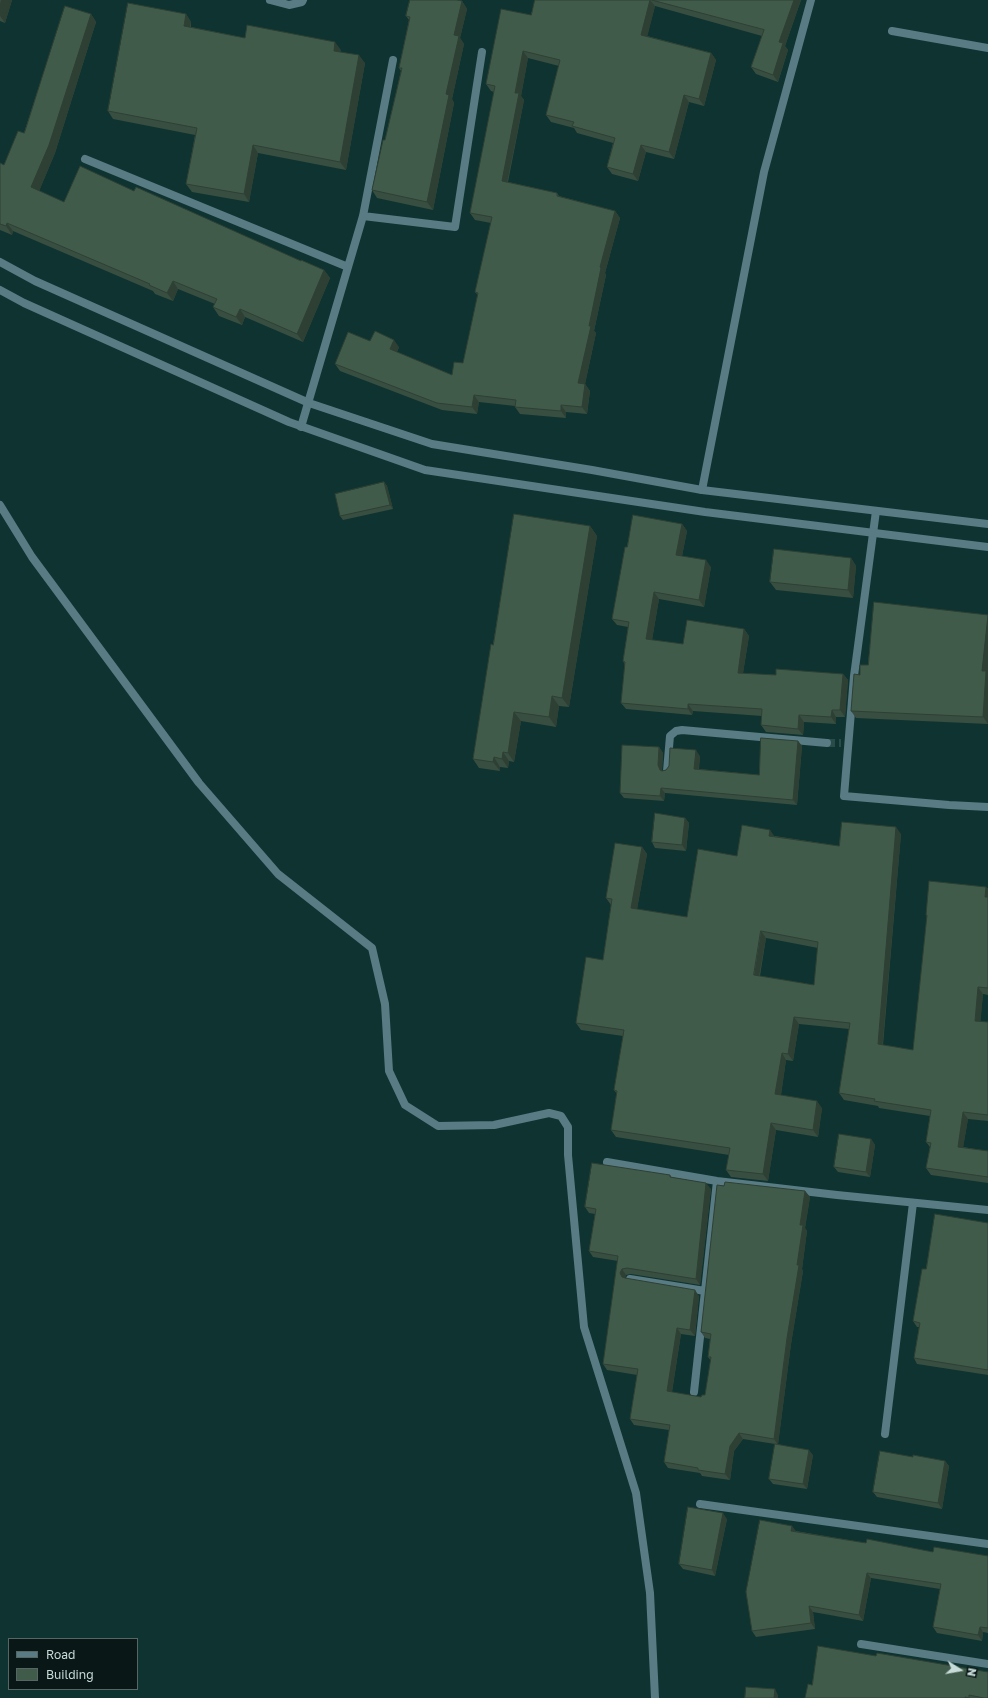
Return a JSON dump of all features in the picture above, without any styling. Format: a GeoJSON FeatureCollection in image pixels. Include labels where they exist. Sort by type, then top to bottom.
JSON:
{"type":"FeatureCollection","features":[{"type":"Feature","properties":{"kind":"street"},"geometry":{"type":"LineString","coordinates":[[270,0],[289,5],[302,2],[303,0]]}},
{"type":"Feature","properties":{"kind":"street"},"geometry":{"type":"LineString","coordinates":[[702,490],[764,172],[811,0]]}},
{"type":"Feature","properties":{"kind":"street"},"geometry":{"type":"LineString","coordinates":[[892,31],[988,48]]}},
{"type":"Feature","properties":{"kind":"street"},"geometry":{"type":"LineString","coordinates":[[363,216],[454,227],[482,52]]}},
{"type":"Feature","properties":{"kind":"street"},"geometry":{"type":"LineString","coordinates":[[301,427],[363,216],[393,60]]}},
{"type":"Feature","properties":{"kind":"street"},"geometry":{"type":"LineString","coordinates":[[85,159],[348,267]]}},
{"type":"Feature","properties":{"kind":"street"},"geometry":{"type":"LineString","coordinates":[[0,262],[34,281],[309,403],[432,444],[592,470],[702,490],[988,524]]}},
{"type":"Feature","properties":{"kind":"street"},"geometry":{"type":"LineString","coordinates":[[0,290],[38,310],[282,419],[425,470],[705,512],[988,547]]}},
{"type":"Feature","properties":{"kind":"street"},"geometry":{"type":"LineString","coordinates":[[0,505],[32,557],[199,783],[278,874],[372,948],[385,1004],[389,1071],[404,1104],[438,1126],[494,1125],[548,1112],[561,1116],[568,1127],[568,1154],[584,1327],[636,1493],[650,1593],[655,1698]]}},
{"type":"Feature","properties":{"kind":"street"},"geometry":{"type":"LineString","coordinates":[[876,511],[844,744],[844,796],[988,807]]}},
{"type":"Feature","properties":{"kind":"street"},"geometry":{"type":"LineString","coordinates":[[667,771],[670,736],[676,731],[682,730],[827,742]]}},
{"type":"Feature","properties":{"kind":"street"},"geometry":{"type":"LineString","coordinates":[[607,1162],[717,1181],[988,1210]]}},
{"type":"Feature","properties":{"kind":"street"},"geometry":{"type":"LineString","coordinates":[[694,1392],[717,1181]]}},
{"type":"Feature","properties":{"kind":"street"},"geometry":{"type":"LineString","coordinates":[[886,1434],[913,1203]]}},
{"type":"Feature","properties":{"kind":"street"},"geometry":{"type":"LineString","coordinates":[[630,1279],[705,1291]]}},
{"type":"Feature","properties":{"kind":"street"},"geometry":{"type":"LineString","coordinates":[[700,1504],[988,1544]]}},
{"type":"Feature","properties":{"kind":"street"},"geometry":{"type":"LineString","coordinates":[[861,1644],[988,1664]]}},
{"type":"Feature","properties":{"kind":"building"},"geometry":{"type":"Polygon","coordinates":[[[410,0],[462,1],[454,35],[459,36],[446,94],[449,95],[427,202],[372,190],[383,140],[385,140],[402,68],[399,68],[410,17],[406,16],[410,0]]]}},
{"type":"Feature","properties":{"kind":"building"},"geometry":{"type":"Polygon","coordinates":[[[535,0],[650,0],[641,35],[711,53],[699,99],[684,95],[669,152],[641,145],[633,174],[607,167],[615,138],[572,126],[574,122],[546,115],[560,60],[523,51],[515,93],[519,93],[502,181],[557,193],[557,196],[615,211],[600,267],[589,326],[591,326],[578,383],[585,384],[582,407],[561,405],[561,411],[515,407],[516,400],[474,395],[472,407],[437,403],[335,364],[348,332],[370,341],[375,331],[394,340],[390,349],[452,375],[454,362],[463,363],[478,293],[475,292],[492,217],[470,213],[495,86],[486,84],[501,9],[531,15],[535,0]]]}},
{"type":"Feature","properties":{"kind":"building"},"geometry":{"type":"Polygon","coordinates":[[[652,0],[794,0],[779,42],[783,43],[773,75],[751,67],[764,30],[652,0]]]}},
{"type":"Feature","properties":{"kind":"building"},"geometry":{"type":"Polygon","coordinates":[[[128,3],[186,14],[184,26],[245,38],[247,25],[335,42],[334,51],[359,55],[340,162],[253,145],[244,194],[186,184],[197,128],[108,111],[128,3]]]}},
{"type":"Feature","properties":{"kind":"building"},"geometry":{"type":"Polygon","coordinates":[[[65,6],[91,14],[49,145],[31,187],[64,202],[80,166],[134,191],[136,187],[324,270],[297,334],[240,309],[236,317],[213,307],[217,299],[173,281],[167,293],[149,285],[150,284],[7,223],[6,226],[0,224],[0,163],[4,165],[18,131],[24,133],[65,6]]]}},
{"type":"Feature","properties":{"kind":"building"},"geometry":{"type":"Polygon","coordinates":[[[384,482],[390,505],[340,516],[335,494],[384,482]]]}},
{"type":"Feature","properties":{"kind":"building"},"geometry":{"type":"Polygon","coordinates":[[[514,514],[590,526],[562,698],[552,696],[549,717],[514,712],[508,753],[503,752],[502,759],[494,757],[493,762],[473,759],[491,644],[493,645],[514,514]]]}},
{"type":"Feature","properties":{"kind":"building"},"geometry":{"type":"Polygon","coordinates":[[[633,515],[682,524],[676,555],[706,560],[699,600],[654,592],[646,639],[683,644],[687,620],[744,629],[738,673],[776,675],[776,669],[843,674],[840,710],[832,710],[831,717],[799,715],[798,729],[761,725],[762,709],[688,704],[688,709],[621,703],[625,662],[623,661],[629,622],[612,619],[625,547],[627,547],[633,515]]]}},
{"type":"Feature","properties":{"kind":"building"},"geometry":{"type":"Polygon","coordinates":[[[774,549],[851,558],[848,590],[770,582],[774,549]]]}},
{"type":"Feature","properties":{"kind":"building"},"geometry":{"type":"Polygon","coordinates":[[[874,602],[988,615],[982,671],[986,671],[983,717],[851,711],[854,674],[860,675],[860,665],[868,665],[874,602]]]}},
{"type":"Feature","properties":{"kind":"building"},"geometry":{"type":"Polygon","coordinates":[[[761,738],[798,741],[793,800],[661,788],[660,796],[620,793],[622,745],[659,747],[658,765],[662,771],[666,770],[669,766],[670,748],[696,750],[694,769],[759,775],[761,738]]]}},
{"type":"Feature","properties":{"kind":"building"},"geometry":{"type":"Polygon","coordinates":[[[655,813],[685,818],[682,845],[652,842],[655,813]]]}},
{"type":"Feature","properties":{"kind":"building"},"geometry":{"type":"Polygon","coordinates":[[[842,822],[896,827],[878,1044],[913,1050],[927,915],[929,881],[986,887],[985,897],[988,897],[988,988],[978,987],[975,1021],[988,1022],[988,1115],[963,1112],[958,1147],[988,1151],[988,1177],[926,1168],[931,1143],[926,1142],[931,1110],[874,1101],[875,1099],[839,1093],[850,1023],[794,1017],[788,1054],[782,1053],[775,1094],[817,1101],[813,1130],[771,1123],[763,1174],[726,1170],[730,1148],[611,1130],[617,1091],[614,1090],[624,1030],[576,1023],[586,957],[603,960],[612,899],[606,898],[615,843],[642,847],[631,908],[687,917],[698,849],[737,856],[742,825],[770,830],[769,836],[839,846],[842,822]],[[761,931],[754,975],[814,985],[818,942],[761,931]]]}},
{"type":"Feature","properties":{"kind":"building"},"geometry":{"type":"Polygon","coordinates":[[[839,1134],[871,1139],[866,1172],[834,1167],[839,1134]]]}},
{"type":"Feature","properties":{"kind":"building"},"geometry":{"type":"Polygon","coordinates":[[[592,1163],[670,1175],[670,1177],[706,1183],[696,1279],[627,1268],[622,1269],[620,1273],[622,1277],[625,1278],[695,1290],[690,1330],[677,1328],[667,1391],[701,1397],[702,1395],[705,1395],[711,1357],[708,1357],[711,1334],[701,1332],[717,1185],[724,1186],[725,1182],[805,1191],[800,1225],[803,1225],[797,1265],[799,1265],[787,1338],[774,1439],[739,1433],[730,1446],[725,1474],[698,1470],[698,1468],[664,1462],[670,1425],[630,1419],[638,1369],[603,1364],[618,1256],[589,1251],[596,1209],[585,1207],[592,1163]]]}},
{"type":"Feature","properties":{"kind":"building"},"geometry":{"type":"Polygon","coordinates":[[[935,1214],[988,1223],[988,1370],[914,1358],[920,1323],[913,1321],[922,1269],[926,1269],[935,1214]]]}},
{"type":"Feature","properties":{"kind":"building"},"geometry":{"type":"Polygon","coordinates":[[[775,1444],[809,1450],[803,1484],[769,1479],[775,1444]]]}},
{"type":"Feature","properties":{"kind":"building"},"geometry":{"type":"Polygon","coordinates":[[[880,1451],[945,1461],[938,1503],[873,1492],[880,1451]]]}},
{"type":"Feature","properties":{"kind":"building"},"geometry":{"type":"Polygon","coordinates":[[[688,1507],[723,1513],[712,1570],[679,1564],[688,1507]]]}},
{"type":"Feature","properties":{"kind":"building"},"geometry":{"type":"Polygon","coordinates":[[[760,1520],[792,1526],[791,1531],[866,1543],[867,1539],[933,1552],[934,1547],[988,1556],[988,1628],[980,1627],[978,1635],[933,1627],[941,1584],[867,1573],[859,1615],[809,1606],[811,1623],[752,1631],[746,1592],[760,1520]]]}},
{"type":"Feature","properties":{"kind":"building"},"geometry":{"type":"Polygon","coordinates":[[[818,1646],[876,1656],[877,1653],[988,1672],[988,1698],[969,1695],[969,1698],[805,1698],[808,1684],[812,1685],[818,1646]]]}},
{"type":"Feature","properties":{"kind":"building"},"geometry":{"type":"Polygon","coordinates":[[[746,1687],[775,1689],[774,1698],[745,1698],[746,1687]]]}},
{"type":"Feature","properties":{"kind":"tunnel"},"geometry":{"type":"LineString","coordinates":[[827,743],[841,743]]}}]}
